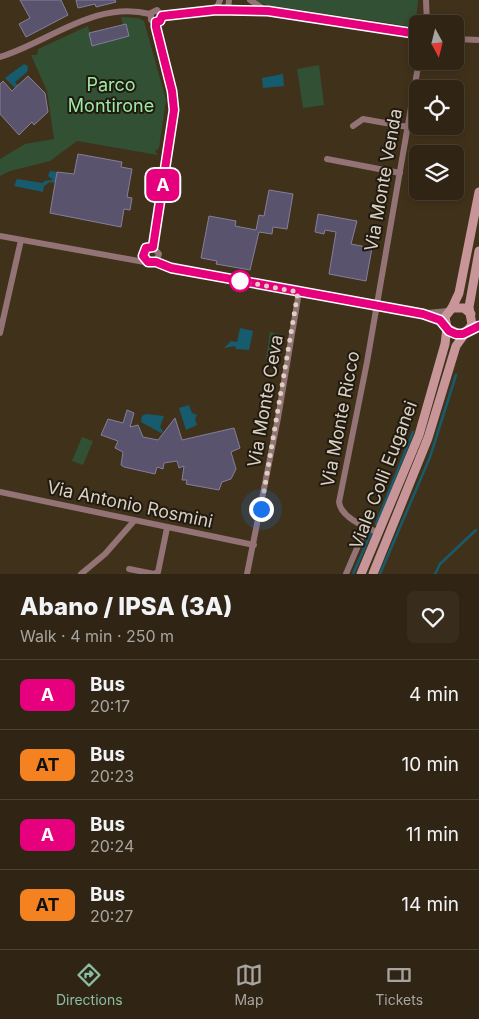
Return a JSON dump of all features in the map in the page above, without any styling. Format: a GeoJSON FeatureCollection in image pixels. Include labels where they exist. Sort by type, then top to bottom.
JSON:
{"type":"FeatureCollection","features":[{"type":"Feature","properties":{"kind":"main road","name":"Viale Colli Euganei"},"geometry":{"type":"LineString","coordinates":[[361,574],[419,435],[445,344],[445,318],[459,293],[479,192]]}},
{"type":"Feature","properties":{"kind":"main road","name":"Viale Colli Euganei"},"geometry":{"type":"LineString","coordinates":[[373,574],[428,438],[456,346],[468,331],[474,317],[470,296],[479,252]]}},
{"type":"Feature","properties":{"kind":"main road"},"geometry":{"type":"LineString","coordinates":[[450,309],[464,308],[474,317]]}},
{"type":"Feature","properties":{"kind":"main road"},"geometry":{"type":"LineString","coordinates":[[446,327],[456,334],[479,326]]}},
{"type":"Feature","properties":{"kind":"street"},"geometry":{"type":"LineString","coordinates":[[216,10],[220,0]]}},
{"type":"Feature","properties":{"kind":"street"},"geometry":{"type":"LineString","coordinates":[[228,10],[230,0]]}},
{"type":"Feature","properties":{"kind":"street"},"geometry":{"type":"LineString","coordinates":[[250,0],[268,11]]}},
{"type":"Feature","properties":{"kind":"street"},"geometry":{"type":"LineString","coordinates":[[426,0],[427,15]]}},
{"type":"Feature","properties":{"kind":"street"},"geometry":{"type":"LineString","coordinates":[[0,57],[24,48],[90,17],[126,11],[150,14],[157,10],[162,16]]}},
{"type":"Feature","properties":{"kind":"street"},"geometry":{"type":"LineString","coordinates":[[162,16],[216,10],[268,11],[409,33]]}},
{"type":"Feature","properties":{"kind":"street"},"geometry":{"type":"LineString","coordinates":[[150,14],[151,20],[156,22],[172,91],[174,110],[153,247],[159,254],[156,262]]}},
{"type":"Feature","properties":{"kind":"street"},"geometry":{"type":"LineString","coordinates":[[156,22],[160,21],[162,16]]}},
{"type":"Feature","properties":{"kind":"street"},"geometry":{"type":"LineString","coordinates":[[464,39],[479,40]]}},
{"type":"Feature","properties":{"kind":"street","name":"Via Monte Venda"},"geometry":{"type":"LineString","coordinates":[[376,304],[418,70]]}},
{"type":"Feature","properties":{"kind":"street"},"geometry":{"type":"LineString","coordinates":[[353,126],[363,119],[408,127]]}},
{"type":"Feature","properties":{"kind":"street"},"geometry":{"type":"LineString","coordinates":[[326,159],[400,173]]}},
{"type":"Feature","properties":{"kind":"street"},"geometry":{"type":"LineString","coordinates":[[0,236],[150,263],[156,262],[171,268],[298,292],[376,304],[423,314],[440,320],[446,327]]}},
{"type":"Feature","properties":{"kind":"street"},"geometry":{"type":"LineString","coordinates":[[0,333],[21,240]]}},
{"type":"Feature","properties":{"kind":"street"},"geometry":{"type":"LineString","coordinates":[[145,261],[143,256],[144,250],[153,247]]}},
{"type":"Feature","properties":{"kind":"street","name":"Via Monte Ceva"},"geometry":{"type":"LineString","coordinates":[[247,574],[254,545],[298,292]]}},
{"type":"Feature","properties":{"kind":"street","name":"Via Monte Ricco"},"geometry":{"type":"LineString","coordinates":[[376,304],[339,502],[340,507],[346,514],[379,533]]}},
{"type":"Feature","properties":{"kind":"street"},"geometry":{"type":"LineString","coordinates":[[423,314],[439,314],[450,309]]}},
{"type":"Feature","properties":{"kind":"street","name":"Via Antonio Rosmini"},"geometry":{"type":"LineString","coordinates":[[0,492],[254,545]]}},
{"type":"Feature","properties":{"kind":"street"},"geometry":{"type":"LineString","coordinates":[[81,574],[105,554],[134,521]]}},
{"type":"Feature","properties":{"kind":"street"},"geometry":{"type":"LineString","coordinates":[[346,574],[366,527]]}},
{"type":"Feature","properties":{"kind":"street"},"geometry":{"type":"LineString","coordinates":[[129,569],[154,574],[158,572],[167,528]]}},
{"type":"Feature","properties":{"kind":"green space"},"geometry":{"type":"Polygon","coordinates":[[[254,0],[418,0],[417,15],[409,15],[408,26],[267,5],[254,0]]]}},
{"type":"Feature","properties":{"kind":"green space","name":"Parco Montirone"},"geometry":{"type":"Polygon","coordinates":[[[121,17],[138,18],[144,21],[166,100],[159,148],[155,151],[158,155],[77,141],[50,161],[10,171],[0,176],[0,159],[25,144],[54,139],[47,91],[31,55],[37,55],[38,49],[88,26],[93,46],[129,36],[126,24],[123,25],[121,17]]]}},
{"type":"Feature","properties":{"kind":"green space"},"geometry":{"type":"Polygon","coordinates":[[[319,65],[324,105],[303,108],[297,69],[319,65]]]}},
{"type":"Feature","properties":{"kind":"green space"},"geometry":{"type":"Polygon","coordinates":[[[270,332],[283,335],[277,361],[266,359],[270,332]]]}},
{"type":"Feature","properties":{"kind":"green space"},"geometry":{"type":"Polygon","coordinates":[[[82,437],[93,441],[83,465],[72,461],[82,437]]]}},
{"type":"Feature","properties":{"kind":"water"},"geometry":{"type":"Polygon","coordinates":[[[24,64],[28,66],[27,72],[15,82],[18,85],[15,88],[5,78],[24,64]]]}},
{"type":"Feature","properties":{"kind":"water"},"geometry":{"type":"Polygon","coordinates":[[[283,74],[284,86],[263,88],[262,78],[283,74]]]}},
{"type":"Feature","properties":{"kind":"water"},"geometry":{"type":"Polygon","coordinates":[[[50,171],[57,172],[55,183],[50,182],[44,186],[43,192],[14,186],[17,179],[43,183],[44,181],[53,180],[48,176],[50,171]]]}},
{"type":"Feature","properties":{"kind":"water"},"geometry":{"type":"Polygon","coordinates":[[[240,328],[253,331],[249,350],[236,349],[235,346],[224,348],[231,341],[237,342],[240,328]]]}},
{"type":"Feature","properties":{"kind":"water"},"geometry":{"type":"Polygon","coordinates":[[[189,405],[192,413],[197,415],[195,419],[197,425],[186,430],[179,408],[189,405]]]}},
{"type":"Feature","properties":{"kind":"water"},"geometry":{"type":"Polygon","coordinates":[[[146,414],[164,416],[160,427],[163,431],[161,433],[141,422],[142,416],[146,414]]]}},
{"type":"Feature","properties":{"kind":"building"},"geometry":{"type":"Polygon","coordinates":[[[20,0],[61,0],[68,15],[26,37],[19,24],[30,18],[20,0]]]}},
{"type":"Feature","properties":{"kind":"building"},"geometry":{"type":"Polygon","coordinates":[[[76,0],[115,0],[116,2],[96,7],[95,4],[78,8],[76,0]]]}},
{"type":"Feature","properties":{"kind":"building"},"geometry":{"type":"Polygon","coordinates":[[[126,24],[129,36],[92,46],[89,33],[126,24]]]}},
{"type":"Feature","properties":{"kind":"building"},"geometry":{"type":"Polygon","coordinates":[[[28,76],[45,93],[48,112],[34,125],[32,122],[19,135],[0,114],[0,84],[3,81],[12,91],[28,76]]]}},
{"type":"Feature","properties":{"kind":"building"},"geometry":{"type":"Polygon","coordinates":[[[78,154],[122,162],[121,167],[132,169],[127,197],[132,198],[130,210],[124,209],[121,227],[50,213],[57,172],[74,174],[78,154]]]}},
{"type":"Feature","properties":{"kind":"building"},"geometry":{"type":"Polygon","coordinates":[[[269,190],[293,194],[287,229],[273,227],[272,234],[259,232],[250,270],[216,264],[217,261],[201,258],[209,216],[236,221],[235,226],[256,230],[259,215],[264,216],[269,190]]]}},
{"type":"Feature","properties":{"kind":"building"},"geometry":{"type":"Polygon","coordinates":[[[318,214],[357,221],[351,244],[372,248],[366,281],[329,274],[336,232],[325,230],[324,234],[315,232],[318,214]]]}},
{"type":"Feature","properties":{"kind":"building"},"geometry":{"type":"Polygon","coordinates":[[[127,410],[134,413],[130,427],[138,425],[143,437],[158,440],[175,418],[182,440],[234,428],[240,448],[231,452],[236,469],[231,479],[222,482],[219,490],[186,484],[187,480],[182,480],[184,466],[179,468],[177,461],[164,463],[163,469],[157,467],[155,474],[124,467],[121,465],[123,452],[115,448],[118,441],[101,435],[108,419],[123,423],[127,410]]]}},
{"type":"Feature","properties":{"kind":"waterway"},"geometry":{"type":"LineString","coordinates":[[380,574],[430,457],[456,375]]}},
{"type":"Feature","properties":{"kind":"waterway"},"geometry":{"type":"LineString","coordinates":[[376,524],[413,432]]}},
{"type":"Feature","properties":{"kind":"waterway"},"geometry":{"type":"LineString","coordinates":[[435,574],[440,564],[476,530]]}},
{"type":"Feature","properties":{"kind":"waterway"},"geometry":{"type":"LineString","coordinates":[[353,574],[371,533]]}},
{"type":"Feature","properties":{"kind":"bus line","name":"A"},"geometry":{"type":"LineString","coordinates":[[409,33],[268,11],[216,10],[162,16],[162,19],[156,22],[156,27],[168,70],[174,110],[153,247],[146,248],[143,256],[145,261],[150,263],[156,262],[171,268],[423,314],[440,320],[449,331],[456,334],[463,334],[479,326]]}},
{"type":"Feature","properties":{"kind":"route"},"geometry":{"type":"LineString","coordinates":[[240,281],[298,292],[261,509]]}}]}
